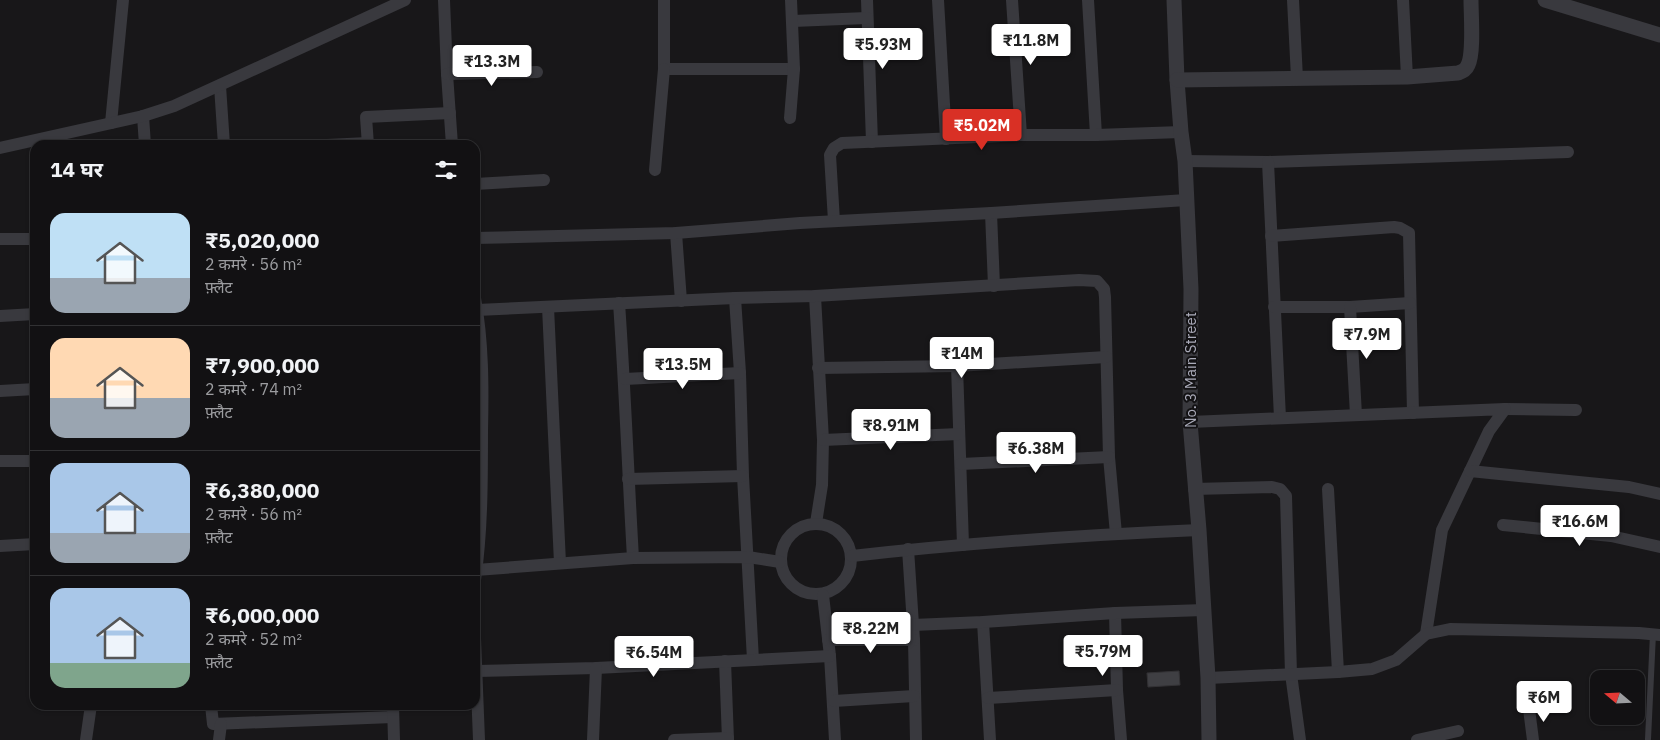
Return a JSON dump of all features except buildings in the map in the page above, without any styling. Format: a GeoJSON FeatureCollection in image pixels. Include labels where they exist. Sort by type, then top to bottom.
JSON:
{"type":"FeatureCollection","features":[{"type":"Feature","properties":{"kind":"street"},"geometry":{"type":"LineString","coordinates":[[111,123],[123,0]]}},
{"type":"Feature","properties":{"kind":"street"},"geometry":{"type":"LineString","coordinates":[[70,139],[111,123],[143,116],[174,106],[405,0]]}},
{"type":"Feature","properties":{"kind":"street"},"geometry":{"type":"LineString","coordinates":[[444,0],[452,140]]}},
{"type":"Feature","properties":{"kind":"street"},"geometry":{"type":"LineString","coordinates":[[655,170],[664,68],[664,0]]}},
{"type":"Feature","properties":{"kind":"street"},"geometry":{"type":"LineString","coordinates":[[790,118],[794,69],[791,0]]}},
{"type":"Feature","properties":{"kind":"street"},"geometry":{"type":"LineString","coordinates":[[867,0],[872,142]]}},
{"type":"Feature","properties":{"kind":"street"},"geometry":{"type":"LineString","coordinates":[[938,0],[946,139]]}},
{"type":"Feature","properties":{"kind":"street"},"geometry":{"type":"LineString","coordinates":[[1012,0],[1022,135]]}},
{"type":"Feature","properties":{"kind":"street"},"geometry":{"type":"LineString","coordinates":[[1088,0],[1096,135]]}},
{"type":"Feature","properties":{"kind":"street","name":"No. 3 Main Street"},"geometry":{"type":"LineString","coordinates":[[1174,0],[1181,132],[1185,161],[1191,289],[1190,422],[1204,610],[1209,740]]}},
{"type":"Feature","properties":{"kind":"street"},"geometry":{"type":"LineString","coordinates":[[1293,0],[1297,78]]}},
{"type":"Feature","properties":{"kind":"street"},"geometry":{"type":"LineString","coordinates":[[1403,0],[1407,77]]}},
{"type":"Feature","properties":{"kind":"street"},"geometry":{"type":"LineString","coordinates":[[1178,80],[1407,77],[1458,73],[1464,70],[1470,55],[1471,0]]}},
{"type":"Feature","properties":{"kind":"street"},"geometry":{"type":"LineString","coordinates":[[1545,0],[1582,6],[1660,35]]}},
{"type":"Feature","properties":{"kind":"street"},"geometry":{"type":"LineString","coordinates":[[793,21],[867,18]]}},
{"type":"Feature","properties":{"kind":"street"},"geometry":{"type":"LineString","coordinates":[[664,68],[794,69]]}},
{"type":"Feature","properties":{"kind":"street"},"geometry":{"type":"LineString","coordinates":[[447,74],[536,72]]}},
{"type":"Feature","properties":{"kind":"street"},"geometry":{"type":"LineString","coordinates":[[220,86],[224,140]]}},
{"type":"Feature","properties":{"kind":"street"},"geometry":{"type":"LineString","coordinates":[[368,140],[366,117],[450,113]]}},
{"type":"Feature","properties":{"kind":"street"},"geometry":{"type":"LineString","coordinates":[[143,116],[145,140]]}},
{"type":"Feature","properties":{"kind":"street"},"geometry":{"type":"LineString","coordinates":[[834,220],[830,155],[834,148],[842,143],[1022,135],[1181,132]]}},
{"type":"Feature","properties":{"kind":"street"},"geometry":{"type":"LineString","coordinates":[[0,148],[30,144]]}},
{"type":"Feature","properties":{"kind":"street"},"geometry":{"type":"LineString","coordinates":[[1185,161],[1268,162],[1568,152]]}},
{"type":"Feature","properties":{"kind":"street"},"geometry":{"type":"LineString","coordinates":[[1268,162],[1280,418]]}},
{"type":"Feature","properties":{"kind":"street"},"geometry":{"type":"LineString","coordinates":[[480,184],[544,180]]}},
{"type":"Feature","properties":{"kind":"street"},"geometry":{"type":"LineString","coordinates":[[480,238],[676,233],[834,220],[991,213],[1186,200]]}},
{"type":"Feature","properties":{"kind":"street"},"geometry":{"type":"LineString","coordinates":[[991,213],[994,286]]}},
{"type":"Feature","properties":{"kind":"street"},"geometry":{"type":"LineString","coordinates":[[1271,236],[1400,228],[1409,233],[1413,412]]}},
{"type":"Feature","properties":{"kind":"street"},"geometry":{"type":"LineString","coordinates":[[676,233],[681,300]]}},
{"type":"Feature","properties":{"kind":"street"},"geometry":{"type":"LineString","coordinates":[[0,239],[30,239]]}},
{"type":"Feature","properties":{"kind":"street"},"geometry":{"type":"LineString","coordinates":[[480,304],[548,307],[681,300],[815,296],[1079,280],[1097,281],[1104,289],[1105,297],[1109,457],[1116,534]]}},
{"type":"Feature","properties":{"kind":"street"},"geometry":{"type":"LineString","coordinates":[[815,296],[823,440],[822,485],[816,523]]}},
{"type":"Feature","properties":{"kind":"street"},"geometry":{"type":"LineString","coordinates":[[735,298],[753,660]]}},
{"type":"Feature","properties":{"kind":"street"},"geometry":{"type":"LineString","coordinates":[[619,303],[625,379],[633,558]]}},
{"type":"Feature","properties":{"kind":"street"},"geometry":{"type":"LineString","coordinates":[[1274,307],[1350,307],[1410,303]]}},
{"type":"Feature","properties":{"kind":"street"},"geometry":{"type":"LineString","coordinates":[[548,307],[560,563]]}},
{"type":"Feature","properties":{"kind":"street"},"geometry":{"type":"LineString","coordinates":[[1350,307],[1356,415]]}},
{"type":"Feature","properties":{"kind":"street"},"geometry":{"type":"LineString","coordinates":[[0,316],[30,314]]}},
{"type":"Feature","properties":{"kind":"street"},"geometry":{"type":"LineString","coordinates":[[480,346],[483,377],[480,459]]}},
{"type":"Feature","properties":{"kind":"street"},"geometry":{"type":"LineString","coordinates":[[818,368],[957,366],[1106,357]]}},
{"type":"Feature","properties":{"kind":"street"},"geometry":{"type":"LineString","coordinates":[[957,366],[963,545]]}},
{"type":"Feature","properties":{"kind":"street"},"geometry":{"type":"LineString","coordinates":[[625,379],[740,373]]}},
{"type":"Feature","properties":{"kind":"street"},"geometry":{"type":"LineString","coordinates":[[0,390],[30,389]]}},
{"type":"Feature","properties":{"kind":"street"},"geometry":{"type":"LineString","coordinates":[[1190,422],[1504,409],[1576,410]]}},
{"type":"Feature","properties":{"kind":"street"},"geometry":{"type":"LineString","coordinates":[[1426,634],[1442,530],[1489,431],[1504,409]]}},
{"type":"Feature","properties":{"kind":"street"},"geometry":{"type":"LineString","coordinates":[[823,440],[959,434]]}},
{"type":"Feature","properties":{"kind":"street"},"geometry":{"type":"LineString","coordinates":[[961,464],[1109,457]]}},
{"type":"Feature","properties":{"kind":"street"},"geometry":{"type":"LineString","coordinates":[[0,460],[30,461]]}},
{"type":"Feature","properties":{"kind":"street"},"geometry":{"type":"LineString","coordinates":[[1470,471],[1629,487],[1660,494]]}},
{"type":"Feature","properties":{"kind":"street"},"geometry":{"type":"LineString","coordinates":[[628,478],[743,476]]}},
{"type":"Feature","properties":{"kind":"street"},"geometry":{"type":"LineString","coordinates":[[1194,489],[1272,487],[1280,489],[1286,496],[1291,674],[1300,740]]}},
{"type":"Feature","properties":{"kind":"street"},"geometry":{"type":"LineString","coordinates":[[1328,489],[1338,672]]}},
{"type":"Feature","properties":{"kind":"street"},"geometry":{"type":"LineString","coordinates":[[816,523],[836,530],[849,546],[852,556],[851,567],[841,585],[823,595],[803,593],[787,581],[780,562],[784,543],[797,528],[816,523]]}},
{"type":"Feature","properties":{"kind":"street"},"geometry":{"type":"LineString","coordinates":[[1503,526],[1611,536],[1660,547]]}},
{"type":"Feature","properties":{"kind":"street"},"geometry":{"type":"LineString","coordinates":[[852,556],[908,549],[1199,530]]}},
{"type":"Feature","properties":{"kind":"street"},"geometry":{"type":"LineString","coordinates":[[0,546],[30,544]]}},
{"type":"Feature","properties":{"kind":"street"},"geometry":{"type":"LineString","coordinates":[[908,549],[914,640],[916,740]]}},
{"type":"Feature","properties":{"kind":"street"},"geometry":{"type":"LineString","coordinates":[[480,574],[560,563],[633,558],[748,557],[780,562]]}},
{"type":"Feature","properties":{"kind":"street"},"geometry":{"type":"LineString","coordinates":[[823,595],[834,701],[835,740]]}},
{"type":"Feature","properties":{"kind":"street"},"geometry":{"type":"LineString","coordinates":[[913,624],[1204,610]]}},
{"type":"Feature","properties":{"kind":"street"},"geometry":{"type":"LineString","coordinates":[[1115,613],[1117,690],[1121,740]]}},
{"type":"Feature","properties":{"kind":"street"},"geometry":{"type":"LineString","coordinates":[[983,622],[990,740]]}},
{"type":"Feature","properties":{"kind":"street"},"geometry":{"type":"LineString","coordinates":[[1208,678],[1372,669],[1396,660],[1426,634],[1450,629],[1656,634]]}},
{"type":"Feature","properties":{"kind":"street"},"geometry":{"type":"LineString","coordinates":[[828,640],[914,640]]}},
{"type":"Feature","properties":{"kind":"street"},"geometry":{"type":"LineString","coordinates":[[480,671],[596,668],[830,656]]}},
{"type":"Feature","properties":{"kind":"street"},"geometry":{"type":"LineString","coordinates":[[674,740],[728,739],[725,661]]}},
{"type":"Feature","properties":{"kind":"street"},"geometry":{"type":"LineString","coordinates":[[593,740],[596,668]]}},
{"type":"Feature","properties":{"kind":"street"},"geometry":{"type":"LineString","coordinates":[[988,698],[1117,690]]}},
{"type":"Feature","properties":{"kind":"street"},"geometry":{"type":"LineString","coordinates":[[834,701],[914,696]]}},
{"type":"Feature","properties":{"kind":"street"},"geometry":{"type":"LineString","coordinates":[[1529,709],[1533,740]]}},
{"type":"Feature","properties":{"kind":"street"},"geometry":{"type":"LineString","coordinates":[[86,740],[90,710]]}},
{"type":"Feature","properties":{"kind":"street"},"geometry":{"type":"LineString","coordinates":[[212,710],[213,724],[393,711],[394,740]]}},
{"type":"Feature","properties":{"kind":"street"},"geometry":{"type":"LineString","coordinates":[[478,710],[479,740]]}},
{"type":"Feature","properties":{"kind":"street"},"geometry":{"type":"LineString","coordinates":[[219,740],[221,724]]}},
{"type":"Feature","properties":{"kind":"street"},"geometry":{"type":"LineString","coordinates":[[1417,740],[1458,731]]}},
{"type":"Feature","properties":{"kind":"lane"},"geometry":{"type":"LineString","coordinates":[[1648,739],[1656,634]]}}]}
